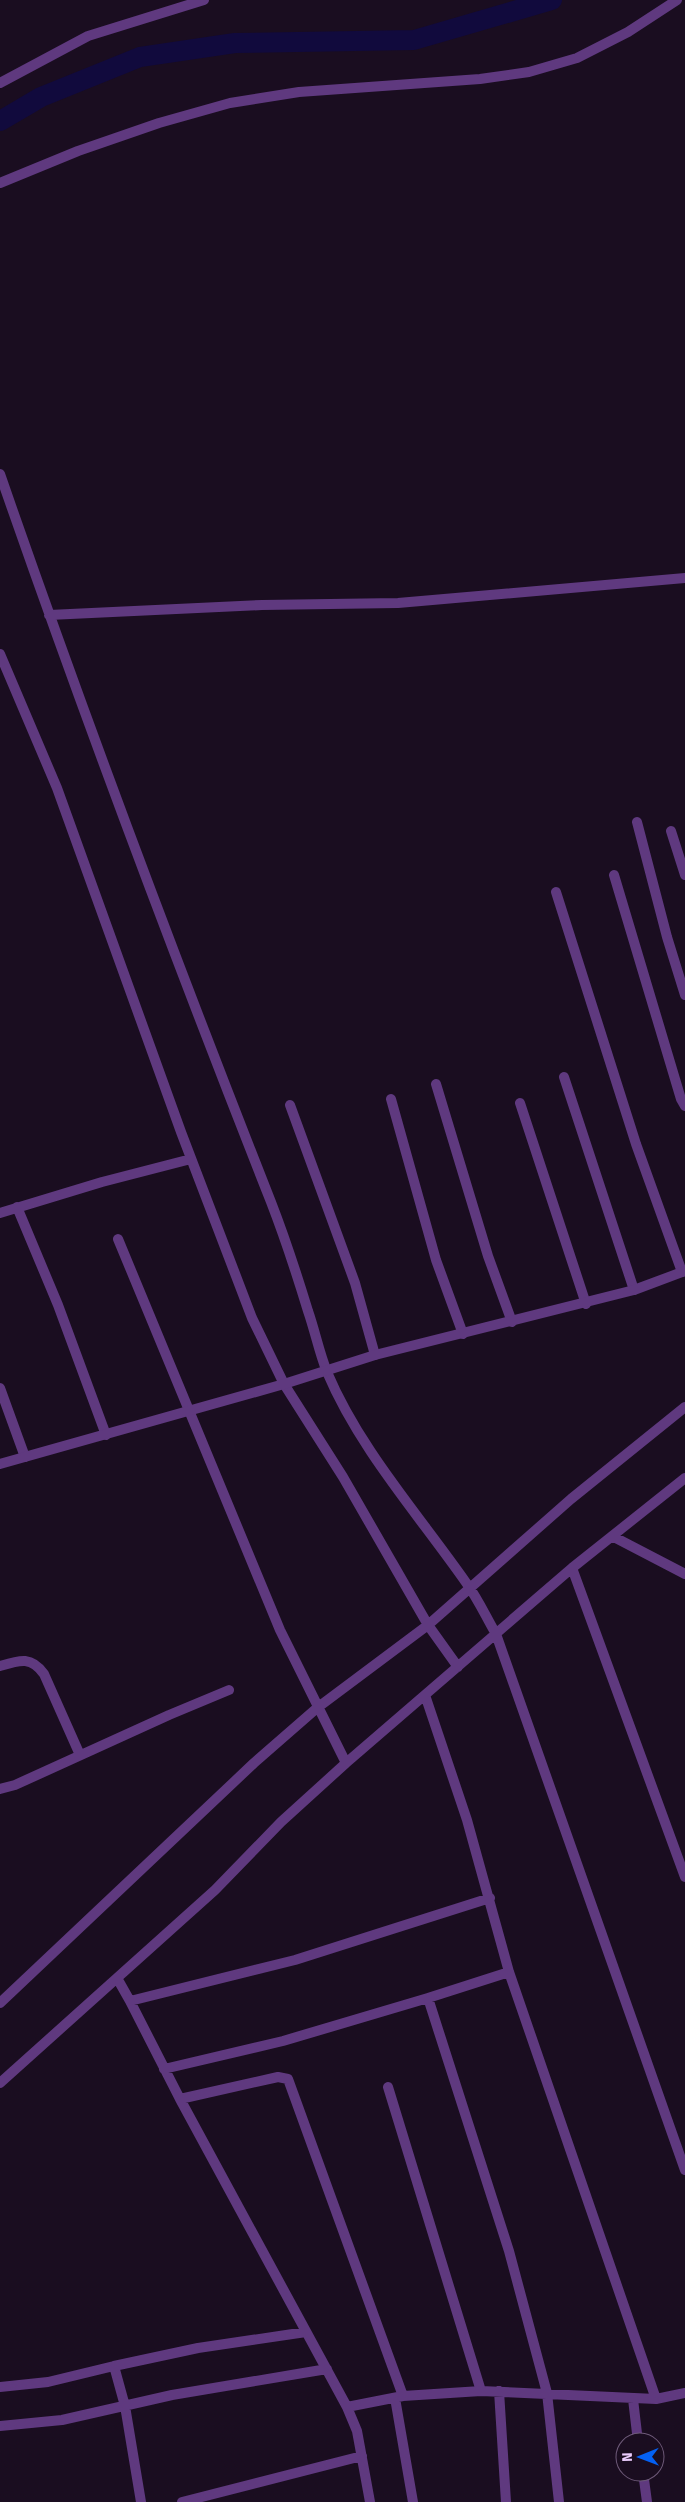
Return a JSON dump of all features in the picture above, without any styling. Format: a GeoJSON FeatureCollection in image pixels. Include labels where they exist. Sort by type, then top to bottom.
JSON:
{"type":"FeatureCollection","features":[{"type":"Feature","properties":{"kind":"street"},"geometry":{"type":"LineString","coordinates":[[0,83],[88,36],[204,0]]}},
{"type":"Feature","properties":{"kind":"street"},"geometry":{"type":"LineString","coordinates":[[0,183],[96,145],[159,123],[230,103],[299,92],[480,79],[529,72],[577,58],[628,32],[677,0]]}},
{"type":"Feature","properties":{"kind":"street"},"geometry":{"type":"LineString","coordinates":[[0,474],[49,616],[228,1097],[272,1206],[327,1370],[347,1411],[394,1485],[469,1587],[496,1634],[685,2170]]}},
{"type":"Feature","properties":{"kind":"street"},"geometry":{"type":"LineString","coordinates":[[49,616],[262,605],[398,603],[685,578]]}},
{"type":"Feature","properties":{"kind":"street"},"geometry":{"type":"LineString","coordinates":[[0,654],[57,788],[191,1159],[252,1318],[284,1384],[343,1476],[428,1625],[458,1667]]}},
{"type":"Feature","properties":{"kind":"street"},"geometry":{"type":"LineString","coordinates":[[637,822],[667,937],[685,995]]}},
{"type":"Feature","properties":{"kind":"street"},"geometry":{"type":"LineString","coordinates":[[672,831],[685,875]]}},
{"type":"Feature","properties":{"kind":"street"},"geometry":{"type":"LineString","coordinates":[[614,875],[680,1099],[685,1106]]}},
{"type":"Feature","properties":{"kind":"street"},"geometry":{"type":"LineString","coordinates":[[0,1464],[188,1412],[376,1355],[586,1304],[634,1290],[684,1272],[636,1144],[556,892]]}},
{"type":"Feature","properties":{"kind":"street"},"geometry":{"type":"LineString","coordinates":[[564,1077],[634,1290]]}},
{"type":"Feature","properties":{"kind":"street"},"geometry":{"type":"LineString","coordinates":[[436,1084],[488,1256],[512,1322]]}},
{"type":"Feature","properties":{"kind":"street"},"geometry":{"type":"LineString","coordinates":[[391,1099],[436,1260],[463,1334]]}},
{"type":"Feature","properties":{"kind":"street"},"geometry":{"type":"LineString","coordinates":[[520,1103],[586,1304]]}},
{"type":"Feature","properties":{"kind":"street"},"geometry":{"type":"LineString","coordinates":[[290,1105],[355,1283],[376,1355]]}},
{"type":"Feature","properties":{"kind":"street"},"geometry":{"type":"LineString","coordinates":[[0,1213],[191,1159]]}},
{"type":"Feature","properties":{"kind":"street"},"geometry":{"type":"LineString","coordinates":[[17,1207],[58,1305],[106,1435]]}},
{"type":"Feature","properties":{"kind":"street"},"geometry":{"type":"LineString","coordinates":[[118,1239],[188,1412],[280,1630],[317,1708],[346,1763]]}},
{"type":"Feature","properties":{"kind":"street"},"geometry":{"type":"LineString","coordinates":[[0,1388],[25,1457]]}},
{"type":"Feature","properties":{"kind":"street"},"geometry":{"type":"LineString","coordinates":[[0,2003],[247,1770],[317,1708],[428,1625],[571,1499],[685,1407]]}},
{"type":"Feature","properties":{"kind":"street"},"geometry":{"type":"LineString","coordinates":[[0,2083],[215,1890],[281,1822],[346,1763],[572,1568],[685,1478]]}},
{"type":"Feature","properties":{"kind":"street"},"geometry":{"type":"LineString","coordinates":[[612,1536],[685,1574]]}},
{"type":"Feature","properties":{"kind":"street"},"geometry":{"type":"LineString","coordinates":[[572,1568],[685,1877]]}},
{"type":"Feature","properties":{"kind":"street"},"geometry":{"type":"LineString","coordinates":[[0,1666],[26,1661],[36,1664],[44,1674],[80,1755]]}},
{"type":"Feature","properties":{"kind":"street"},"geometry":{"type":"LineString","coordinates":[[0,1789],[15,1785],[229,1690]]}},
{"type":"Feature","properties":{"kind":"street"},"geometry":{"type":"LineString","coordinates":[[425,1695],[449,1760],[490,1898],[509,1972],[656,2399]]}},
{"type":"Feature","properties":{"kind":"street"},"geometry":{"type":"LineString","coordinates":[[130,2001],[295,1960],[490,1898]]}},
{"type":"Feature","properties":{"kind":"street"},"geometry":{"type":"LineString","coordinates":[[164,2069],[283,2041],[509,1972]]}},
{"type":"Feature","properties":{"kind":"street"},"geometry":{"type":"LineString","coordinates":[[117,1978],[180,2099],[348,2407],[357,2431],[370,2502]]}},
{"type":"Feature","properties":{"kind":"street"},"geometry":{"type":"LineString","coordinates":[[428,1998],[510,2251],[547,2393],[559,2502]]}},
{"type":"Feature","properties":{"kind":"street"},"geometry":{"type":"LineString","coordinates":[[180,2099],[278,2077],[288,2079],[399,2397],[413,2502]]}},
{"type":"Feature","properties":{"kind":"street"},"geometry":{"type":"LineString","coordinates":[[388,2087],[481,2390]]}},
{"type":"Feature","properties":{"kind":"street"},"geometry":{"type":"LineString","coordinates":[[0,2388],[48,2382],[198,2348],[306,2332]]}},
{"type":"Feature","properties":{"kind":"street"},"geometry":{"type":"LineString","coordinates":[[114,2366],[124,2406],[141,2502]]}},
{"type":"Feature","properties":{"kind":"street"},"geometry":{"type":"LineString","coordinates":[[0,2426],[62,2420],[172,2395],[327,2369]]}},
{"type":"Feature","properties":{"kind":"street"},"geometry":{"type":"LineString","coordinates":[[348,2407],[399,2397],[481,2390],[633,2399],[656,2399],[685,2393]]}},
{"type":"Feature","properties":{"kind":"street"},"geometry":{"type":"LineString","coordinates":[[499,2391],[506,2502]]}},
{"type":"Feature","properties":{"kind":"street"},"geometry":{"type":"LineString","coordinates":[[633,2399],[637,2432]]}},
{"type":"Feature","properties":{"kind":"street"},"geometry":{"type":"LineString","coordinates":[[182,2502],[212,2498],[362,2456]]}},
{"type":"Feature","properties":{"kind":"street"},"geometry":{"type":"LineString","coordinates":[[644,2482],[647,2502]]}},
{"type":"Feature","properties":{"kind":"waterway"},"geometry":{"type":"LineString","coordinates":[[0,121],[41,97],[140,57],[235,43],[414,40],[552,0]]}}]}
